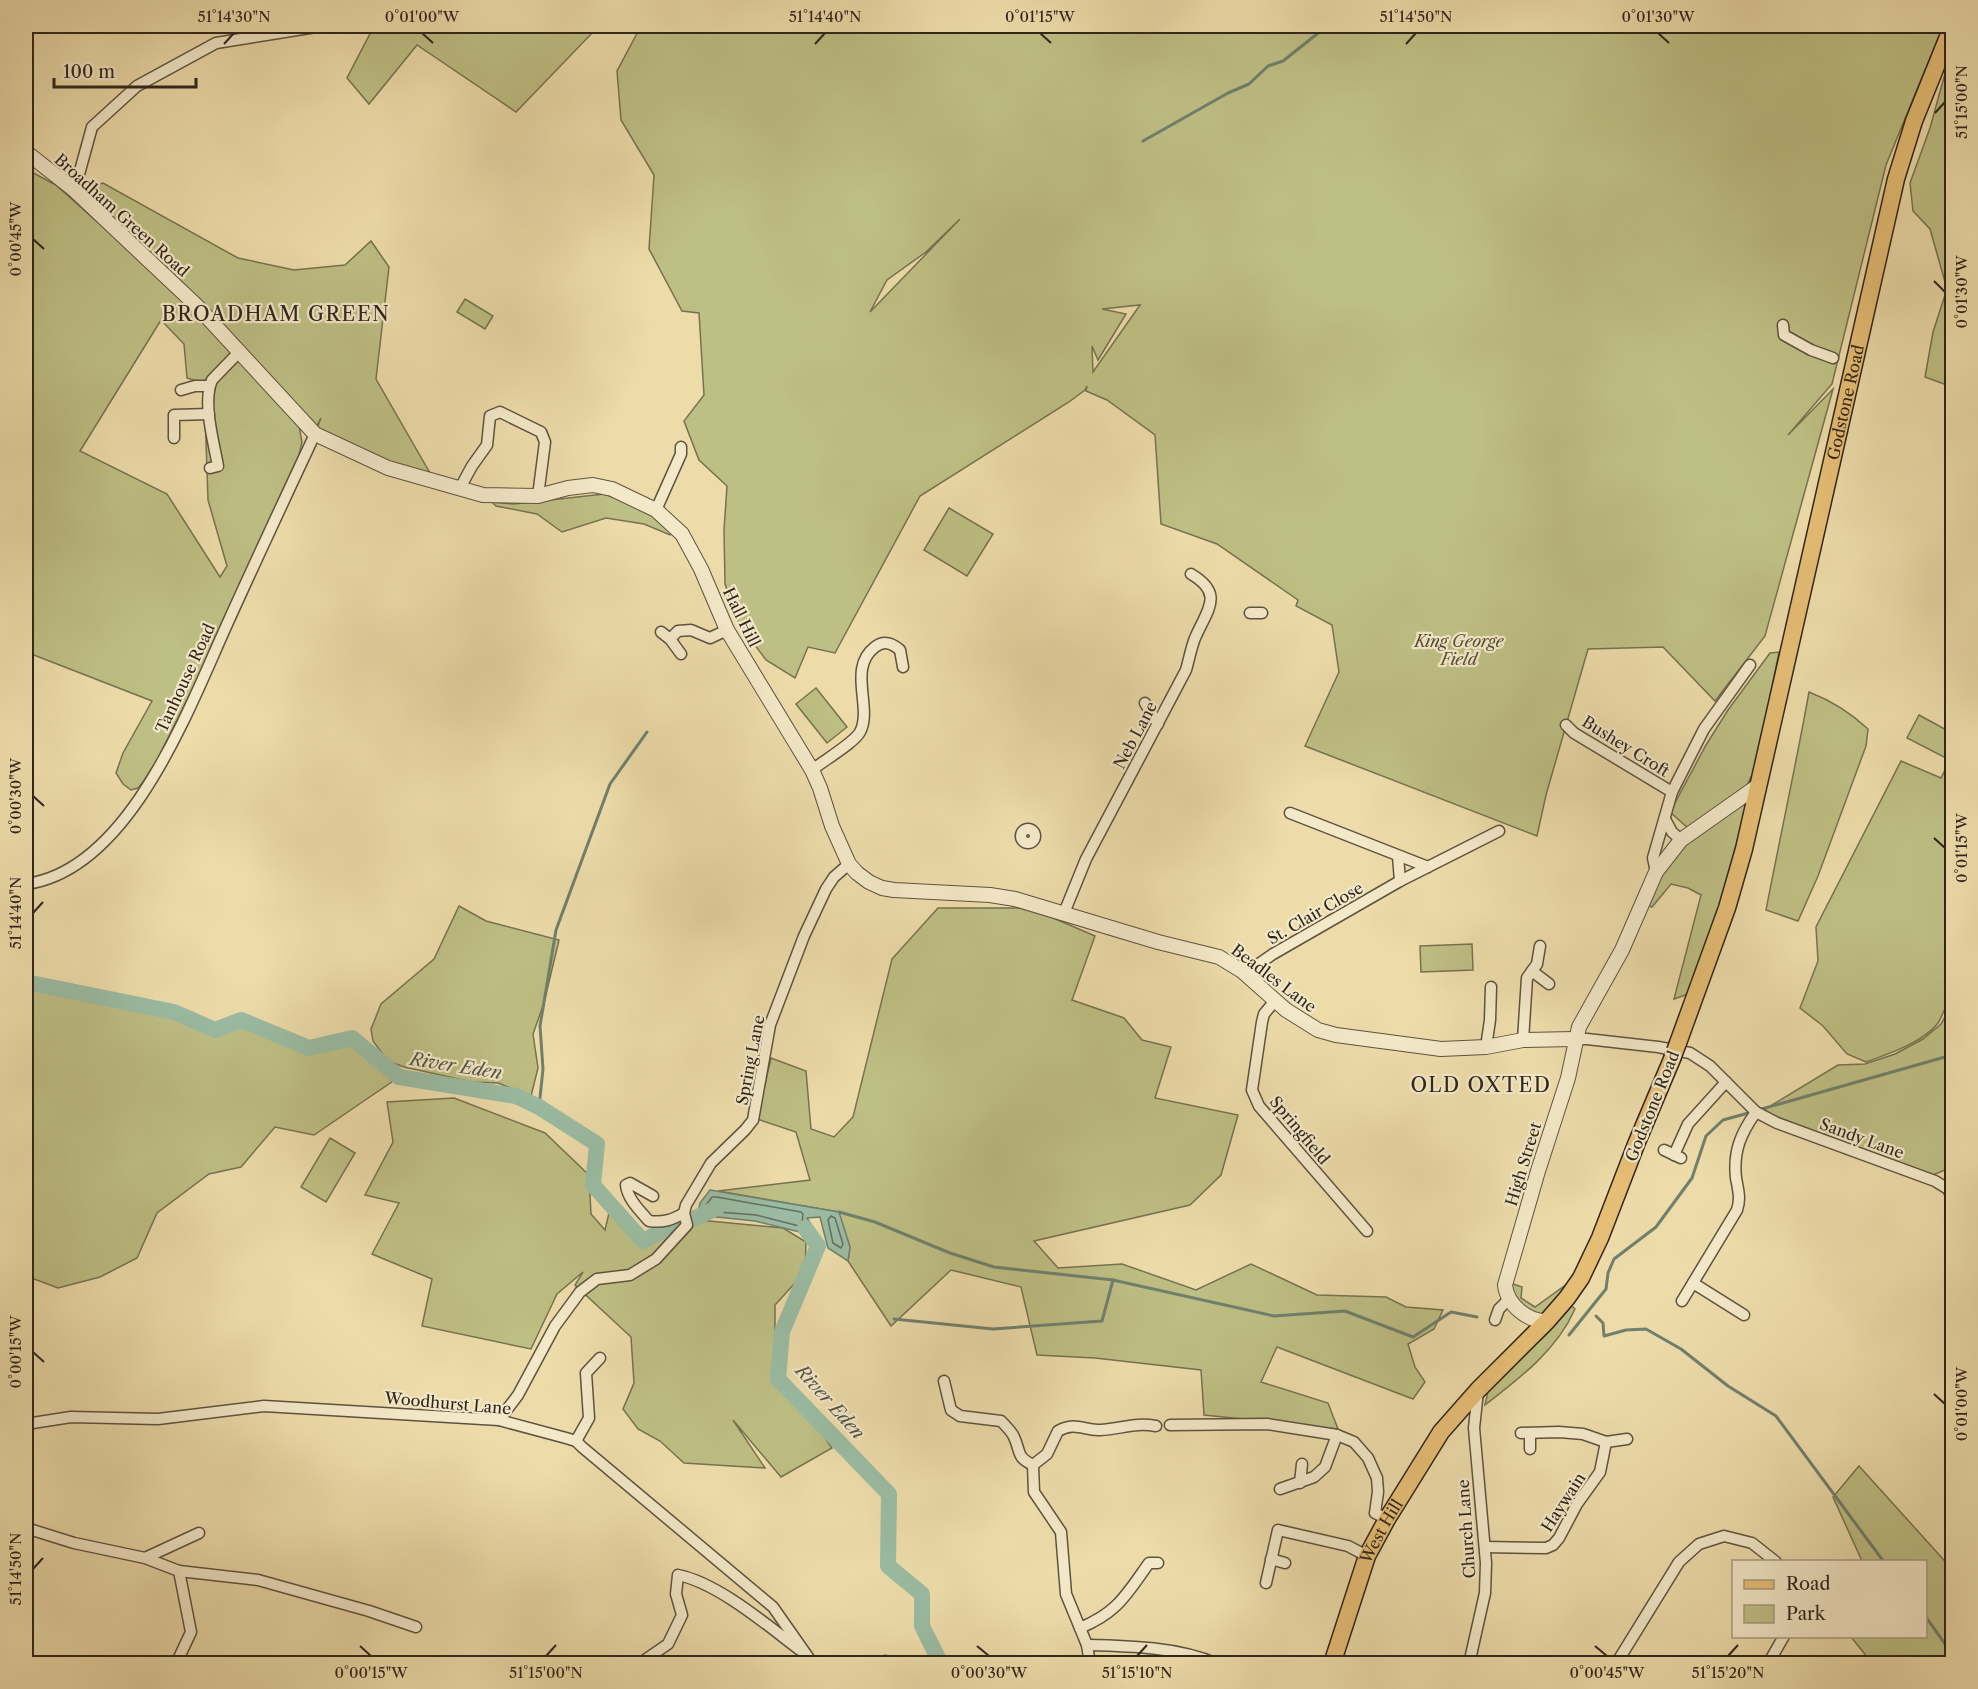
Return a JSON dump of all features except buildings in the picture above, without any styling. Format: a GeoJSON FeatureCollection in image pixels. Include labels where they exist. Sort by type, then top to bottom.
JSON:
{"type":"FeatureCollection","features":[{"type":"Feature","properties":{"kind":"main road","name":"Godstone Road"},"geometry":{"type":"LineString","coordinates":[[1478,1390],[1567,1298],[1590,1261],[1675,1051],[1727,908],[1759,784],[1896,179],[1914,121],[1953,27]]}},
{"type":"Feature","properties":{"kind":"main road","name":"West Hill"},"geometry":{"type":"LineString","coordinates":[[1332,1664],[1367,1556],[1441,1432],[1478,1390]]}},
{"type":"Feature","properties":{"kind":"street"},"geometry":{"type":"LineString","coordinates":[[73,189],[92,127],[137,86],[216,43],[322,26]]}},
{"type":"Feature","properties":{"kind":"street","name":"Broadham Green Road"},"geometry":{"type":"LineString","coordinates":[[26,152],[73,189],[196,305],[315,434]]}},
{"type":"Feature","properties":{"kind":"street"},"geometry":{"type":"LineString","coordinates":[[1783,325],[1784,334],[1792,341],[1833,358]]}},
{"type":"Feature","properties":{"kind":"street"},"geometry":{"type":"LineString","coordinates":[[210,468],[218,466],[209,414],[209,386],[240,351]]}},
{"type":"Feature","properties":{"kind":"street"},"geometry":{"type":"LineString","coordinates":[[180,390],[195,386],[209,386]]}},
{"type":"Feature","properties":{"kind":"street"},"geometry":{"type":"LineString","coordinates":[[460,488],[487,445],[490,416],[500,412],[541,432],[545,442],[538,496]]}},
{"type":"Feature","properties":{"kind":"street"},"geometry":{"type":"LineString","coordinates":[[174,438],[174,415],[209,414]]}},
{"type":"Feature","properties":{"kind":"street","name":"Hall Hill"},"geometry":{"type":"LineString","coordinates":[[315,434],[388,468],[483,495],[538,496],[568,488],[593,485],[612,489],[656,510],[682,534],[701,569],[727,630],[812,770],[832,826],[849,864],[857,873],[882,888],[919,893],[990,895],[1015,899],[1064,913]]}},
{"type":"Feature","properties":{"kind":"street","name":"Tanhouse Road"},"geometry":{"type":"LineString","coordinates":[[26,884],[50,880],[79,864],[106,840],[136,802],[177,731],[315,434]]}},
{"type":"Feature","properties":{"kind":"street"},"geometry":{"type":"LineString","coordinates":[[656,510],[681,454],[681,447]]}},
{"type":"Feature","properties":{"kind":"street","name":"Neb Lane"},"geometry":{"type":"LineString","coordinates":[[1064,913],[1090,851],[1186,670],[1195,640],[1212,600],[1209,589],[1203,581],[1191,574]]}},
{"type":"Feature","properties":{"kind":"street"},"geometry":{"type":"LineString","coordinates":[[1250,613],[1262,613]]}},
{"type":"Feature","properties":{"kind":"street"},"geometry":{"type":"LineString","coordinates":[[670,639],[678,631],[691,630],[710,638],[727,630]]}},
{"type":"Feature","properties":{"kind":"street"},"geometry":{"type":"LineString","coordinates":[[661,632],[670,639],[681,654]]}},
{"type":"Feature","properties":{"kind":"street"},"geometry":{"type":"LineString","coordinates":[[812,770],[859,733],[863,721],[861,671],[865,658],[873,648],[882,643],[892,644],[900,650],[903,668]]}},
{"type":"Feature","properties":{"kind":"street"},"geometry":{"type":"LineString","coordinates":[[1656,872],[1653,858],[1672,792],[1704,729],[1750,665]]}},
{"type":"Feature","properties":{"kind":"street"},"geometry":{"type":"LineString","coordinates":[[1144,703],[1158,723]]}},
{"type":"Feature","properties":{"kind":"street","name":"Bushey Croft"},"geometry":{"type":"LineString","coordinates":[[1566,725],[1574,733],[1672,792]]}},
{"type":"Feature","properties":{"kind":"street"},"geometry":{"type":"LineString","coordinates":[[1575,1039],[1579,1027],[1622,950],[1656,872],[1681,840],[1759,784]]}},
{"type":"Feature","properties":{"kind":"street"},"geometry":{"type":"LineString","coordinates":[[1290,813],[1428,867]]}},
{"type":"Feature","properties":{"kind":"street"},"geometry":{"type":"LineString","coordinates":[[1665,819],[1672,832],[1681,840]]}},
{"type":"Feature","properties":{"kind":"street","name":"St. Clair Close"},"geometry":{"type":"LineString","coordinates":[[1249,977],[1260,963],[1273,954],[1400,882],[1499,831]]}},
{"type":"Feature","properties":{"kind":"street"},"geometry":{"type":"LineString","coordinates":[[1398,855],[1400,882]]}},
{"type":"Feature","properties":{"kind":"street","name":"Spring Lane"},"geometry":{"type":"LineString","coordinates":[[499,1420],[518,1395],[555,1326],[580,1292],[597,1279],[630,1275],[656,1259],[687,1225],[684,1213],[686,1205],[711,1163],[753,1120],[770,1025],[804,936],[826,889],[834,877],[849,864]]}},
{"type":"Feature","properties":{"kind":"street","name":"Beadles Lane"},"geometry":{"type":"LineString","coordinates":[[1064,913],[1158,942],[1219,957],[1238,968],[1274,1002],[1305,1023],[1336,1035],[1441,1049],[1486,1047],[1523,1040],[1575,1039]]}},
{"type":"Feature","properties":{"kind":"street"},"geometry":{"type":"LineString","coordinates":[[1523,1040],[1527,978],[1537,964],[1540,946]]}},
{"type":"Feature","properties":{"kind":"street"},"geometry":{"type":"LineString","coordinates":[[1532,971],[1549,984]]}},
{"type":"Feature","properties":{"kind":"street"},"geometry":{"type":"LineString","coordinates":[[1486,1047],[1491,987]]}},
{"type":"Feature","properties":{"kind":"street","name":"Springfield"},"geometry":{"type":"LineString","coordinates":[[1274,1002],[1266,1010],[1262,1022],[1252,1085],[1253,1096],[1259,1106],[1367,1231]]}},
{"type":"Feature","properties":{"kind":"street","name":"Sandy Lane"},"geometry":{"type":"LineString","coordinates":[[1575,1039],[1682,1051],[1704,1061],[1753,1109],[1777,1123],[1935,1180],[1948,1189],[1953,1197]]}},
{"type":"Feature","properties":{"kind":"street","name":"High Street"},"geometry":{"type":"LineString","coordinates":[[1509,1299],[1505,1285],[1534,1182],[1574,1057],[1575,1039]]}},
{"type":"Feature","properties":{"kind":"street"},"geometry":{"type":"LineString","coordinates":[[1673,1154],[1688,1124],[1726,1082]]}},
{"type":"Feature","properties":{"kind":"street"},"geometry":{"type":"LineString","coordinates":[[1682,1301],[1737,1210],[1740,1199],[1735,1160],[1737,1143],[1753,1109]]}},
{"type":"Feature","properties":{"kind":"street"},"geometry":{"type":"LineString","coordinates":[[653,1196],[630,1183],[626,1185],[636,1206],[649,1221],[659,1223],[684,1213]]}},
{"type":"Feature","properties":{"kind":"street"},"geometry":{"type":"LineString","coordinates":[[1693,1283],[1744,1315]]}},
{"type":"Feature","properties":{"kind":"street"},"geometry":{"type":"LineString","coordinates":[[1495,1320],[1499,1309],[1509,1299],[1525,1315],[1540,1321],[1547,1321]]}},
{"type":"Feature","properties":{"kind":"street"},"geometry":{"type":"LineString","coordinates":[[1518,1351],[1526,1326],[1525,1315]]}},
{"type":"Feature","properties":{"kind":"street"},"geometry":{"type":"LineString","coordinates":[[576,1441],[589,1418],[586,1373],[600,1358]]}},
{"type":"Feature","properties":{"kind":"street"},"geometry":{"type":"LineString","coordinates":[[944,1381],[951,1410],[960,1416],[1001,1421],[1014,1436],[1023,1460],[1033,1465]]}},
{"type":"Feature","properties":{"kind":"street","name":"Church Lane"},"geometry":{"type":"LineString","coordinates":[[1469,1664],[1485,1593],[1486,1563],[1474,1426],[1478,1390]]}},
{"type":"Feature","properties":{"kind":"street","name":"Woodhurst Lane"},"geometry":{"type":"LineString","coordinates":[[26,1424],[71,1417],[158,1419],[264,1406],[499,1420],[576,1441],[773,1607],[808,1659]]}},
{"type":"Feature","properties":{"kind":"street"},"geometry":{"type":"LineString","coordinates":[[1459,1412],[1474,1426]]}},
{"type":"Feature","properties":{"kind":"street"},"geometry":{"type":"LineString","coordinates":[[1033,1465],[1047,1454],[1061,1429],[1079,1426],[1097,1431],[1140,1423],[1156,1426]]}},
{"type":"Feature","properties":{"kind":"street"},"geometry":{"type":"LineString","coordinates":[[1170,1425],[1267,1424],[1337,1435],[1354,1442],[1368,1458],[1377,1478],[1375,1513],[1387,1519]]}},
{"type":"Feature","properties":{"kind":"street"},"geometry":{"type":"LineString","coordinates":[[1530,1449],[1526,1434],[1559,1431],[1583,1434],[1606,1442],[1627,1439]]}},
{"type":"Feature","properties":{"kind":"street"},"geometry":{"type":"LineString","coordinates":[[1280,1489],[1314,1477],[1325,1467],[1337,1435]]}},
{"type":"Feature","properties":{"kind":"street","name":"Haywain"},"geometry":{"type":"LineString","coordinates":[[1485,1547],[1546,1548],[1553,1545],[1577,1504],[1600,1472],[1606,1442]]}},
{"type":"Feature","properties":{"kind":"street"},"geometry":{"type":"LineString","coordinates":[[1300,1483],[1302,1464]]}},
{"type":"Feature","properties":{"kind":"street"},"geometry":{"type":"LineString","coordinates":[[1033,1465],[1034,1492],[1062,1532],[1066,1594],[1087,1645],[1090,1664]]}},
{"type":"Feature","properties":{"kind":"street"},"geometry":{"type":"LineString","coordinates":[[26,1528],[74,1543],[145,1558],[179,1571],[258,1580],[369,1611],[416,1627]]}},
{"type":"Feature","properties":{"kind":"street"},"geometry":{"type":"LineString","coordinates":[[1266,1583],[1278,1530],[1348,1546],[1367,1556]]}},
{"type":"Feature","properties":{"kind":"street"},"geometry":{"type":"LineString","coordinates":[[145,1558],[199,1533]]}},
{"type":"Feature","properties":{"kind":"street"},"geometry":{"type":"LineString","coordinates":[[1616,1664],[1679,1562],[1699,1544],[1724,1536],[1752,1543],[1773,1560]]}},
{"type":"Feature","properties":{"kind":"street"},"geometry":{"type":"LineString","coordinates":[[1271,1559],[1285,1563]]}},
{"type":"Feature","properties":{"kind":"street"},"geometry":{"type":"LineString","coordinates":[[1080,1628],[1095,1622],[1119,1605],[1150,1561]]}},
{"type":"Feature","properties":{"kind":"street"},"geometry":{"type":"LineString","coordinates":[[176,1664],[191,1632],[179,1571]]}},
{"type":"Feature","properties":{"kind":"street"},"geometry":{"type":"LineString","coordinates":[[639,1664],[668,1644],[682,1615],[676,1594],[678,1575],[691,1578],[739,1604],[808,1659]]}},
{"type":"Feature","properties":{"kind":"street"},"geometry":{"type":"LineString","coordinates":[[1768,1664],[1784,1638]]}},
{"type":"Feature","properties":{"kind":"street"},"geometry":{"type":"LineString","coordinates":[[1087,1645],[1165,1651],[1201,1657],[1217,1664]]}},
{"type":"Feature","properties":{"kind":"green space"},"geometry":{"type":"Polygon","coordinates":[[[374,26],[594,26],[597,28],[516,112],[417,45],[369,104],[347,78],[374,26]]]}},
{"type":"Feature","properties":{"kind":"green space","name":"King George Field"},"geometry":{"type":"Polygon","coordinates":[[[641,26],[1943,26],[1886,165],[1832,384],[1788,435],[1833,389],[1765,636],[1715,701],[1663,647],[1588,649],[1546,795],[1537,836],[1305,746],[1339,672],[1332,625],[1296,606],[1298,600],[1217,544],[1161,524],[1155,435],[1107,400],[1086,391],[1087,386],[1069,402],[920,496],[835,653],[808,647],[795,678],[766,660],[739,624],[725,584],[724,530],[727,486],[699,460],[684,421],[704,395],[699,313],[682,311],[649,249],[654,175],[621,120],[617,71],[641,26]],[[960,219],[926,252],[887,280],[870,312],[960,219]],[[1140,305],[1102,309],[1126,314],[1098,360],[1092,346],[1093,372],[1140,305]]]}},
{"type":"Feature","properties":{"kind":"green space"},"geometry":{"type":"Polygon","coordinates":[[[1952,58],[1952,387],[1925,377],[1933,332],[1947,289],[1930,229],[1913,211],[1910,183],[1952,58]]]}},
{"type":"Feature","properties":{"kind":"green space"},"geometry":{"type":"Polygon","coordinates":[[[26,169],[56,185],[112,235],[81,190],[103,183],[238,258],[294,270],[345,265],[371,241],[389,267],[376,379],[434,480],[315,434],[321,418],[316,427],[299,426],[302,442],[299,455],[199,676],[156,762],[138,788],[131,790],[123,784],[116,773],[123,753],[152,701],[26,652],[26,442],[29,426],[26,426],[26,169]],[[161,320],[80,451],[167,494],[220,577],[227,566],[208,500],[204,383],[187,378],[184,344],[161,320]]]}},
{"type":"Feature","properties":{"kind":"green space"},"geometry":{"type":"Polygon","coordinates":[[[465,299],[493,316],[485,329],[457,312],[465,299]]]}},
{"type":"Feature","properties":{"kind":"green space"},"geometry":{"type":"Polygon","coordinates":[[[604,494],[644,508],[675,531],[670,535],[644,524],[606,518],[562,532],[537,514],[496,506],[492,502],[514,504],[604,494]]]}},
{"type":"Feature","properties":{"kind":"green space"},"geometry":{"type":"Polygon","coordinates":[[[949,508],[993,534],[967,576],[924,550],[949,508]]]}},
{"type":"Feature","properties":{"kind":"green space"},"geometry":{"type":"Polygon","coordinates":[[[1779,652],[1756,767],[1747,785],[1688,828],[1670,812],[1706,745],[1728,710],[1770,653],[1779,652]]]}},
{"type":"Feature","properties":{"kind":"green space"},"geometry":{"type":"Polygon","coordinates":[[[816,688],[847,727],[827,743],[796,704],[816,688]]]}},
{"type":"Feature","properties":{"kind":"green space"},"geometry":{"type":"Polygon","coordinates":[[[1809,692],[1840,708],[1868,729],[1866,746],[1818,876],[1798,921],[1766,910],[1809,692]]]}},
{"type":"Feature","properties":{"kind":"green space"},"geometry":{"type":"Polygon","coordinates":[[[1919,715],[1952,733],[1952,997],[1932,1030],[1905,1047],[1866,1062],[1847,1054],[1823,1026],[1800,1008],[1818,961],[1816,927],[1901,761],[1941,778],[1950,760],[1907,738],[1919,715]]]}},
{"type":"Feature","properties":{"kind":"green space"},"geometry":{"type":"Polygon","coordinates":[[[1745,803],[1747,804],[1715,924],[1694,992],[1674,999],[1701,895],[1688,888],[1671,884],[1652,907],[1647,905],[1650,893],[1675,854],[1745,803]]]}},
{"type":"Feature","properties":{"kind":"green space"},"geometry":{"type":"Polygon","coordinates":[[[459,906],[486,921],[559,940],[544,1003],[533,1034],[538,1068],[531,1096],[498,1083],[472,1082],[404,1067],[388,1061],[373,1041],[371,1029],[381,1004],[434,959],[459,906]]]}},
{"type":"Feature","properties":{"kind":"green space"},"geometry":{"type":"Polygon","coordinates":[[[938,908],[1030,908],[1095,936],[1072,1000],[1124,1018],[1142,1040],[1171,1047],[1155,1098],[1238,1115],[1221,1175],[1190,1205],[1034,1241],[1058,1268],[1122,1264],[1196,1290],[1251,1264],[1317,1295],[1386,1297],[1406,1307],[1443,1310],[1434,1329],[1408,1344],[1415,1367],[1425,1382],[1413,1399],[1277,1347],[1261,1382],[1328,1403],[1338,1429],[1204,1415],[1201,1370],[1095,1358],[1037,1355],[1021,1287],[951,1270],[891,1326],[848,1261],[850,1247],[838,1212],[718,1191],[810,1180],[796,1132],[757,1119],[771,1058],[806,1071],[811,1129],[834,1137],[853,1117],[892,959],[938,908]]]}},
{"type":"Feature","properties":{"kind":"green space"},"geometry":{"type":"Polygon","coordinates":[[[1472,944],[1473,970],[1421,972],[1420,946],[1472,944]]]}},
{"type":"Feature","properties":{"kind":"green space"},"geometry":{"type":"Polygon","coordinates":[[[26,982],[174,1012],[215,1030],[241,1020],[309,1048],[352,1038],[399,1077],[314,1135],[275,1127],[241,1167],[209,1174],[157,1213],[137,1258],[100,1277],[58,1288],[26,1276],[26,982]]]}},
{"type":"Feature","properties":{"kind":"green space"},"geometry":{"type":"Polygon","coordinates":[[[1952,1004],[1952,1167],[1933,1175],[1762,1111],[1838,1065],[1865,1064],[1895,1054],[1923,1039],[1941,1024],[1952,1004]]]}},
{"type":"Feature","properties":{"kind":"green space"},"geometry":{"type":"Polygon","coordinates":[[[454,1098],[545,1133],[589,1175],[591,1214],[605,1230],[609,1213],[634,1239],[675,1225],[683,1238],[699,1220],[783,1228],[806,1242],[805,1272],[775,1305],[775,1366],[832,1448],[781,1477],[733,1420],[765,1468],[684,1463],[660,1441],[638,1429],[623,1409],[634,1383],[631,1337],[575,1285],[583,1272],[557,1294],[531,1349],[422,1326],[432,1279],[372,1254],[399,1203],[365,1195],[393,1142],[387,1102],[454,1098]]]}},
{"type":"Feature","properties":{"kind":"green space"},"geometry":{"type":"Polygon","coordinates":[[[330,1138],[355,1153],[326,1202],[301,1187],[330,1138]]]}},
{"type":"Feature","properties":{"kind":"green space"},"geometry":{"type":"Polygon","coordinates":[[[1952,1209],[1952,1358],[1948,1210],[1952,1209]]]}},
{"type":"Feature","properties":{"kind":"green space"},"geometry":{"type":"Polygon","coordinates":[[[1510,1283],[1522,1287],[1521,1298],[1535,1307],[1567,1284],[1569,1286],[1544,1314],[1538,1314],[1521,1305],[1513,1294],[1510,1283]]]}},
{"type":"Feature","properties":{"kind":"green space"},"geometry":{"type":"Polygon","coordinates":[[[1572,1306],[1575,1309],[1567,1324],[1548,1350],[1524,1374],[1485,1405],[1489,1387],[1548,1333],[1572,1306]]]}},
{"type":"Feature","properties":{"kind":"green space"},"geometry":{"type":"Polygon","coordinates":[[[1859,1466],[1952,1569],[1952,1663],[1872,1663],[1852,1638],[1927,1638],[1927,1560],[1862,1560],[1833,1497],[1859,1466]]]}},
{"type":"Feature","properties":{"kind":"water"},"geometry":{"type":"Polygon","coordinates":[[[710,1190],[839,1212],[850,1247],[848,1261],[828,1248],[820,1217],[807,1218],[817,1234],[818,1246],[808,1234],[755,1221],[717,1217],[697,1218],[700,1203],[710,1190]]]}},
{"type":"Feature","properties":{"kind":"waterway"},"geometry":{"type":"LineString","coordinates":[[1143,141],[1228,93],[1249,84],[1268,66],[1283,61],[1327,26]]}},
{"type":"Feature","properties":{"kind":"waterway"},"geometry":{"type":"LineString","coordinates":[[539,1107],[543,1069],[540,1026],[556,930],[610,784],[647,732]]}},
{"type":"Feature","properties":{"kind":"waterway","name":"River Eden"},"geometry":{"type":"LineString","coordinates":[[26,982],[174,1012],[215,1030],[241,1020],[309,1048],[352,1038],[399,1077],[516,1096],[539,1107],[597,1144],[593,1185],[643,1241],[679,1222]]}},
{"type":"Feature","properties":{"kind":"waterway"},"geometry":{"type":"LineString","coordinates":[[1758,1110],[1952,1055]]}},
{"type":"Feature","properties":{"kind":"waterway"},"geometry":{"type":"LineString","coordinates":[[1569,1335],[1606,1289],[1608,1273],[1614,1259],[1656,1227],[1692,1178],[1706,1136],[1723,1120],[1752,1112]]}},
{"type":"Feature","properties":{"kind":"waterway","name":"River Eden"},"geometry":{"type":"LineString","coordinates":[[693,1219],[717,1208]]}},
{"type":"Feature","properties":{"kind":"waterway"},"geometry":{"type":"LineString","coordinates":[[839,1212],[875,1222],[950,1253],[994,1267],[1113,1280],[1274,1316],[1345,1311],[1413,1337],[1451,1312],[1477,1317]]}},
{"type":"Feature","properties":{"kind":"waterway","name":"River Eden"},"geometry":{"type":"LineString","coordinates":[[805,1228],[818,1246],[782,1332],[778,1379],[889,1494],[888,1566],[922,1594],[922,1626],[941,1664]]}},
{"type":"Feature","properties":{"kind":"waterway"},"geometry":{"type":"LineString","coordinates":[[894,1319],[993,1329],[1102,1321],[1113,1280]]}},
{"type":"Feature","properties":{"kind":"waterway"},"geometry":{"type":"LineString","coordinates":[[1596,1316],[1603,1323],[1604,1336],[1626,1330],[1646,1329],[1681,1349],[1728,1386],[1776,1416],[1883,1560]]}},
{"type":"Feature","properties":{"kind":"waterway"},"geometry":{"type":"LineString","coordinates":[[1927,1618],[1952,1654]]}},
{"type":"Feature","properties":{"kind":"district","name":"BROADHAM GREEN"},"geometry":{"type":"Point","coordinates":[276,314]}},
{"type":"Feature","properties":{"kind":"district","name":"OLD OXTED"},"geometry":{"type":"Point","coordinates":[1481,1085]}}]}
